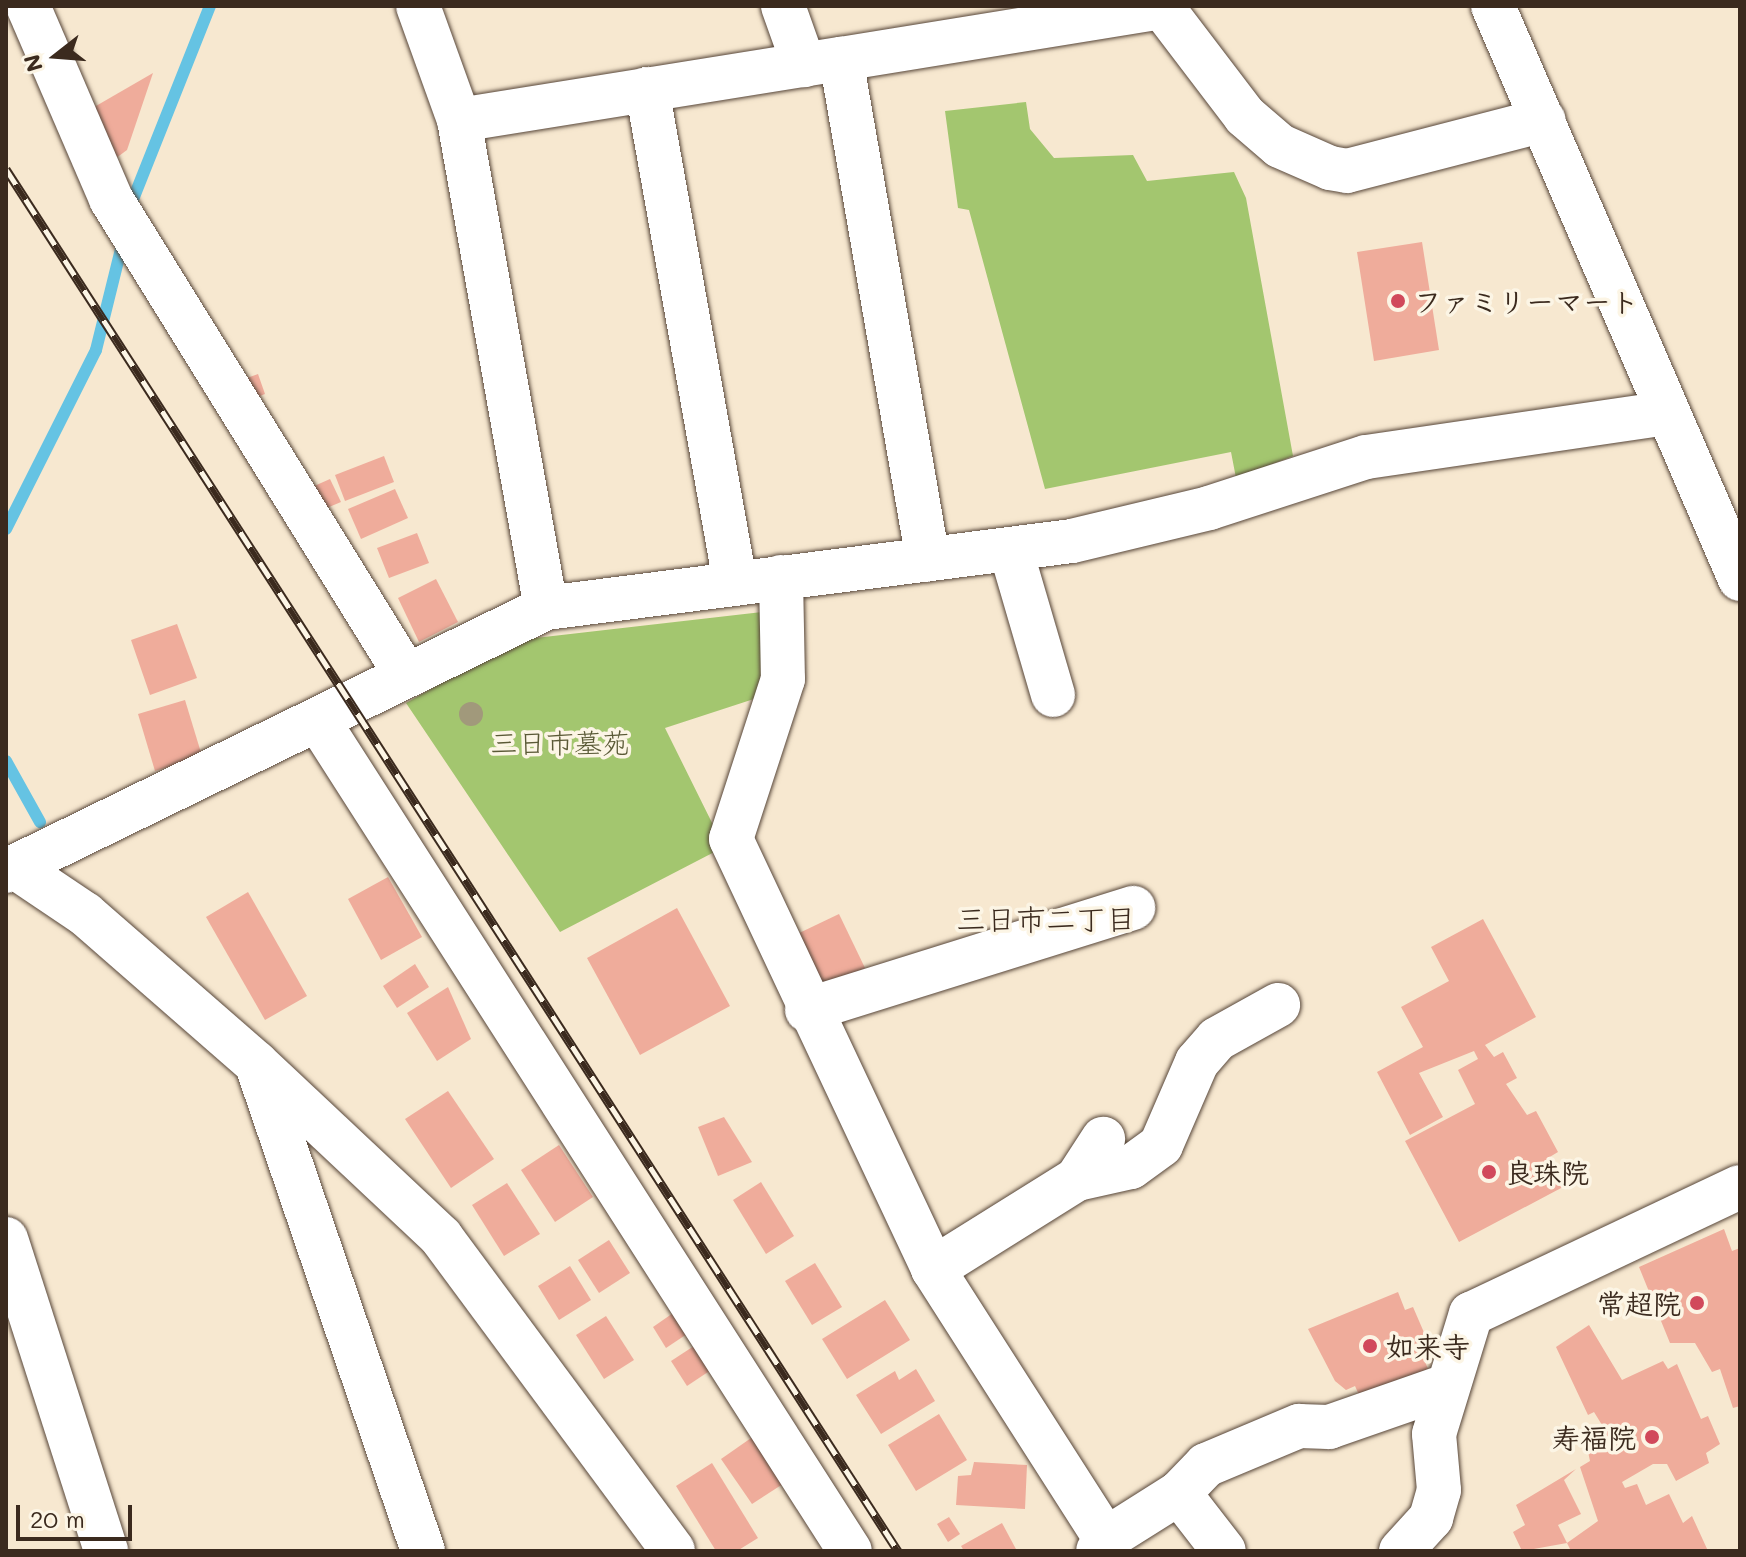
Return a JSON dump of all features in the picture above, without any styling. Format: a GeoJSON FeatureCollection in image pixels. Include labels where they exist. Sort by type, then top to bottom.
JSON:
{"type":"FeatureCollection","features":[{"type":"Feature","properties":{"kind":"street"},"geometry":{"type":"LineString","coordinates":[[28,6],[111,199],[406,675]]}},
{"type":"Feature","properties":{"kind":"street"},"geometry":{"type":"LineString","coordinates":[[418,6],[459,120],[546,608]]}},
{"type":"Feature","properties":{"kind":"street"},"geometry":{"type":"LineString","coordinates":[[783,6],[823,62],[928,560]]}},
{"type":"Feature","properties":{"kind":"street"},"geometry":{"type":"LineString","coordinates":[[1493,6],[1740,579]]}},
{"type":"Feature","properties":{"kind":"street"},"geometry":{"type":"LineString","coordinates":[[459,120],[1162,7],[1245,116],[1280,146],[1330,168],[1347,171],[1544,120]]}},
{"type":"Feature","properties":{"kind":"street"},"geometry":{"type":"LineString","coordinates":[[647,89],[735,582]]}},
{"type":"Feature","properties":{"kind":"street"},"geometry":{"type":"LineString","coordinates":[[12,870],[546,608],[735,582],[1011,551],[1209,508],[1366,457],[1666,413]]}},
{"type":"Feature","properties":{"kind":"street"},"geometry":{"type":"LineString","coordinates":[[1011,551],[1053,695]]}},
{"type":"Feature","properties":{"kind":"street"},"geometry":{"type":"LineString","coordinates":[[781,577],[783,679],[731,839],[807,1010],[933,1269],[1102,1545],[1179,1493],[1206,1465],[1299,1426],[1329,1427],[1444,1387]]}},
{"type":"Feature","properties":{"kind":"street"},"geometry":{"type":"LineString","coordinates":[[319,722],[850,1551]]}},
{"type":"Feature","properties":{"kind":"street"},"geometry":{"type":"LineString","coordinates":[[12,870],[85,914],[256,1063],[441,1237],[673,1551]]}},
{"type":"Feature","properties":{"kind":"street"},"geometry":{"type":"LineString","coordinates":[[807,1010],[1133,908]]}},
{"type":"Feature","properties":{"kind":"street"},"geometry":{"type":"LineString","coordinates":[[933,1269],[1077,1179],[1131,1167],[1161,1145],[1197,1062],[1217,1039],[1278,1005]]}},
{"type":"Feature","properties":{"kind":"street"},"geometry":{"type":"LineString","coordinates":[[256,1063],[296,1194],[305,1201],[423,1551]]}},
{"type":"Feature","properties":{"kind":"street"},"geometry":{"type":"LineString","coordinates":[[1077,1179],[1103,1139]]}},
{"type":"Feature","properties":{"kind":"street"},"geometry":{"type":"LineString","coordinates":[[1401,1551],[1431,1518],[1439,1490],[1434,1434],[1444,1387],[1471,1314],[1740,1187]]}},
{"type":"Feature","properties":{"kind":"street"},"geometry":{"type":"LineString","coordinates":[[6,1239],[106,1551]]}},
{"type":"Feature","properties":{"kind":"street"},"geometry":{"type":"LineString","coordinates":[[1179,1493],[1224,1551]]}},
{"type":"Feature","properties":{"kind":"green space"},"geometry":{"type":"Polygon","coordinates":[[[1026,102],[1030,129],[1054,158],[1133,155],[1147,181],[1234,172],[1246,198],[1293,456],[1236,478],[1231,452],[1045,489],[969,210],[958,208],[945,111],[1026,102]]]}},
{"type":"Feature","properties":{"kind":"green space","name":"三日市墓苑"},"geometry":{"type":"Polygon","coordinates":[[[762,612],[760,697],[665,728],[724,847],[560,932],[406,703],[518,640],[762,612]]]}},
{"type":"Feature","properties":{"kind":"building"},"geometry":{"type":"Polygon","coordinates":[[[153,73],[127,150],[112,161],[89,110],[153,73]]]}},
{"type":"Feature","properties":{"kind":"building","name":"ファミリーマート"},"geometry":{"type":"Polygon","coordinates":[[[1422,242],[1439,350],[1374,361],[1357,252],[1422,242]]]}},
{"type":"Feature","properties":{"kind":"building"},"geometry":{"type":"Polygon","coordinates":[[[258,374],[265,394],[255,398],[247,378],[258,374]]]}},
{"type":"Feature","properties":{"kind":"building"},"geometry":{"type":"Polygon","coordinates":[[[384,456],[394,482],[345,501],[335,475],[384,456]]]}},
{"type":"Feature","properties":{"kind":"building"},"geometry":{"type":"Polygon","coordinates":[[[330,479],[341,502],[322,510],[312,487],[330,479]]]}},
{"type":"Feature","properties":{"kind":"building"},"geometry":{"type":"Polygon","coordinates":[[[395,489],[408,518],[361,539],[348,509],[395,489]]]}},
{"type":"Feature","properties":{"kind":"building"},"geometry":{"type":"Polygon","coordinates":[[[417,533],[429,563],[389,578],[377,548],[417,533]]]}},
{"type":"Feature","properties":{"kind":"building"},"geometry":{"type":"Polygon","coordinates":[[[436,579],[458,622],[419,642],[398,598],[436,579]]]}},
{"type":"Feature","properties":{"kind":"building"},"geometry":{"type":"Polygon","coordinates":[[[177,624],[197,678],[150,695],[131,640],[177,624]]]}},
{"type":"Feature","properties":{"kind":"building"},"geometry":{"type":"Polygon","coordinates":[[[185,700],[202,756],[155,771],[138,714],[185,700]]]}},
{"type":"Feature","properties":{"kind":"building"},"geometry":{"type":"Polygon","coordinates":[[[388,877],[422,937],[381,960],[348,899],[388,877]]]}},
{"type":"Feature","properties":{"kind":"building"},"geometry":{"type":"Polygon","coordinates":[[[248,892],[307,996],[265,1020],[206,917],[248,892]]]}},
{"type":"Feature","properties":{"kind":"building"},"geometry":{"type":"Polygon","coordinates":[[[677,908],[730,1006],[640,1055],[587,958],[677,908]]]}},
{"type":"Feature","properties":{"kind":"building"},"geometry":{"type":"Polygon","coordinates":[[[839,914],[865,968],[822,989],[795,935],[839,914]]]}},
{"type":"Feature","properties":{"kind":"building"},"geometry":{"type":"Polygon","coordinates":[[[1483,919],[1536,1017],[1485,1045],[1494,1057],[1503,1052],[1517,1078],[1506,1084],[1527,1115],[1536,1111],[1558,1152],[1548,1158],[1563,1187],[1459,1242],[1405,1141],[1475,1104],[1458,1070],[1478,1059],[1474,1051],[1419,1073],[1443,1117],[1410,1135],[1377,1072],[1423,1047],[1401,1007],[1449,981],[1431,947],[1483,919]]]}},
{"type":"Feature","properties":{"kind":"building"},"geometry":{"type":"Polygon","coordinates":[[[415,964],[429,987],[397,1008],[383,986],[415,964]]]}},
{"type":"Feature","properties":{"kind":"building"},"geometry":{"type":"Polygon","coordinates":[[[448,987],[471,1039],[437,1061],[407,1013],[448,987]]]}},
{"type":"Feature","properties":{"kind":"building"},"geometry":{"type":"Polygon","coordinates":[[[448,1091],[494,1159],[451,1188],[405,1119],[448,1091]]]}},
{"type":"Feature","properties":{"kind":"building"},"geometry":{"type":"Polygon","coordinates":[[[724,1117],[752,1162],[718,1176],[698,1127],[724,1117]]]}},
{"type":"Feature","properties":{"kind":"building"},"geometry":{"type":"Polygon","coordinates":[[[559,1145],[593,1197],[555,1222],[521,1170],[559,1145]]]}},
{"type":"Feature","properties":{"kind":"building"},"geometry":{"type":"Polygon","coordinates":[[[761,1182],[794,1236],[766,1254],[733,1200],[761,1182]]]}},
{"type":"Feature","properties":{"kind":"building"},"geometry":{"type":"Polygon","coordinates":[[[507,1183],[540,1234],[504,1256],[472,1205],[507,1183]]]}},
{"type":"Feature","properties":{"kind":"building","name":"常超院"},"geometry":{"type":"Polygon","coordinates":[[[1724,1229],[1732,1251],[1740,1248],[1740,1406],[1733,1408],[1720,1369],[1712,1372],[1695,1343],[1670,1343],[1639,1267],[1724,1229]]]}},
{"type":"Feature","properties":{"kind":"building"},"geometry":{"type":"Polygon","coordinates":[[[609,1240],[630,1273],[599,1293],[578,1260],[609,1240]]]}},
{"type":"Feature","properties":{"kind":"building"},"geometry":{"type":"Polygon","coordinates":[[[815,1263],[842,1307],[812,1325],[785,1281],[815,1263]]]}},
{"type":"Feature","properties":{"kind":"building"},"geometry":{"type":"Polygon","coordinates":[[[570,1266],[591,1300],[559,1320],[538,1286],[570,1266]]]}},
{"type":"Feature","properties":{"kind":"building","name":"如来寺"},"geometry":{"type":"Polygon","coordinates":[[[1398,1292],[1405,1310],[1413,1307],[1429,1344],[1419,1347],[1428,1369],[1360,1397],[1355,1386],[1346,1390],[1335,1381],[1308,1329],[1398,1292]]]}},
{"type":"Feature","properties":{"kind":"building"},"geometry":{"type":"Polygon","coordinates":[[[885,1300],[910,1340],[847,1379],[822,1339],[885,1300]]]}},
{"type":"Feature","properties":{"kind":"building"},"geometry":{"type":"Polygon","coordinates":[[[676,1311],[690,1332],[666,1348],[653,1327],[676,1311]]]}},
{"type":"Feature","properties":{"kind":"building"},"geometry":{"type":"Polygon","coordinates":[[[606,1316],[634,1360],[604,1379],[576,1335],[606,1316]]]}},
{"type":"Feature","properties":{"kind":"building","name":"寿福院"},"geometry":{"type":"Polygon","coordinates":[[[1589,1325],[1622,1380],[1663,1361],[1668,1369],[1677,1364],[1701,1419],[1708,1416],[1720,1444],[1706,1453],[1709,1463],[1676,1481],[1667,1464],[1653,1464],[1622,1482],[1625,1488],[1637,1484],[1646,1505],[1669,1494],[1683,1523],[1692,1516],[1708,1551],[1571,1551],[1567,1543],[1598,1521],[1580,1467],[1590,1461],[1584,1433],[1602,1425],[1594,1412],[1588,1415],[1556,1347],[1589,1325]]]}},
{"type":"Feature","properties":{"kind":"building"},"geometry":{"type":"Polygon","coordinates":[[[694,1346],[711,1370],[687,1386],[671,1361],[694,1346]]]}},
{"type":"Feature","properties":{"kind":"building"},"geometry":{"type":"Polygon","coordinates":[[[916,1369],[935,1401],[881,1434],[856,1395],[895,1371],[899,1380],[916,1369]]]}},
{"type":"Feature","properties":{"kind":"building"},"geometry":{"type":"Polygon","coordinates":[[[939,1414],[967,1460],[916,1491],[888,1445],[939,1414]]]}},
{"type":"Feature","properties":{"kind":"building"},"geometry":{"type":"Polygon","coordinates":[[[754,1436],[786,1482],[752,1504],[721,1459],[754,1436]]]}},
{"type":"Feature","properties":{"kind":"building"},"geometry":{"type":"Polygon","coordinates":[[[974,1462],[1027,1465],[1025,1509],[956,1505],[958,1476],[971,1475],[974,1462]]]}},
{"type":"Feature","properties":{"kind":"building"},"geometry":{"type":"Polygon","coordinates":[[[712,1463],[758,1538],[737,1551],[716,1551],[676,1486],[712,1463]]]}},
{"type":"Feature","properties":{"kind":"building"},"geometry":{"type":"Polygon","coordinates":[[[1576,1469],[1564,1480],[1581,1514],[1558,1525],[1567,1543],[1522,1551],[1513,1532],[1525,1525],[1516,1505],[1576,1469]]]}},
{"type":"Feature","properties":{"kind":"building"},"geometry":{"type":"Polygon","coordinates":[[[949,1517],[960,1534],[948,1542],[937,1524],[949,1517]]]}},
{"type":"Feature","properties":{"kind":"building"},"geometry":{"type":"Polygon","coordinates":[[[1002,1523],[1017,1551],[964,1551],[961,1546],[1002,1523]]]}},
{"type":"Feature","properties":{"kind":"waterway"},"geometry":{"type":"LineString","coordinates":[[130,207],[210,6]]}},
{"type":"Feature","properties":{"kind":"waterway"},"geometry":{"type":"LineString","coordinates":[[6,529],[96,350],[123,241]]}},
{"type":"Feature","properties":{"kind":"waterway"},"geometry":{"type":"LineString","coordinates":[[6,761],[40,822]]}},
{"type":"Feature","properties":{"kind":"railway"},"geometry":{"type":"LineString","coordinates":[[6,169],[898,1551]]}},
{"type":"Feature","properties":{"kind":"place","name":"ファミリーマート"},"geometry":{"type":"Point","coordinates":[1398,301]}},
{"type":"Feature","properties":{"kind":"place","name":"良珠院"},"geometry":{"type":"Point","coordinates":[1489,1172]}},
{"type":"Feature","properties":{"kind":"place","name":"常超院"},"geometry":{"type":"Point","coordinates":[1697,1303]}},
{"type":"Feature","properties":{"kind":"place","name":"如来寺"},"geometry":{"type":"Point","coordinates":[1370,1346]}},
{"type":"Feature","properties":{"kind":"place","name":"寿福院"},"geometry":{"type":"Point","coordinates":[1652,1437]}},
{"type":"Feature","properties":{"kind":"district","name":"三日市二丁目"},"geometry":{"type":"Point","coordinates":[1046,918]}}]}
